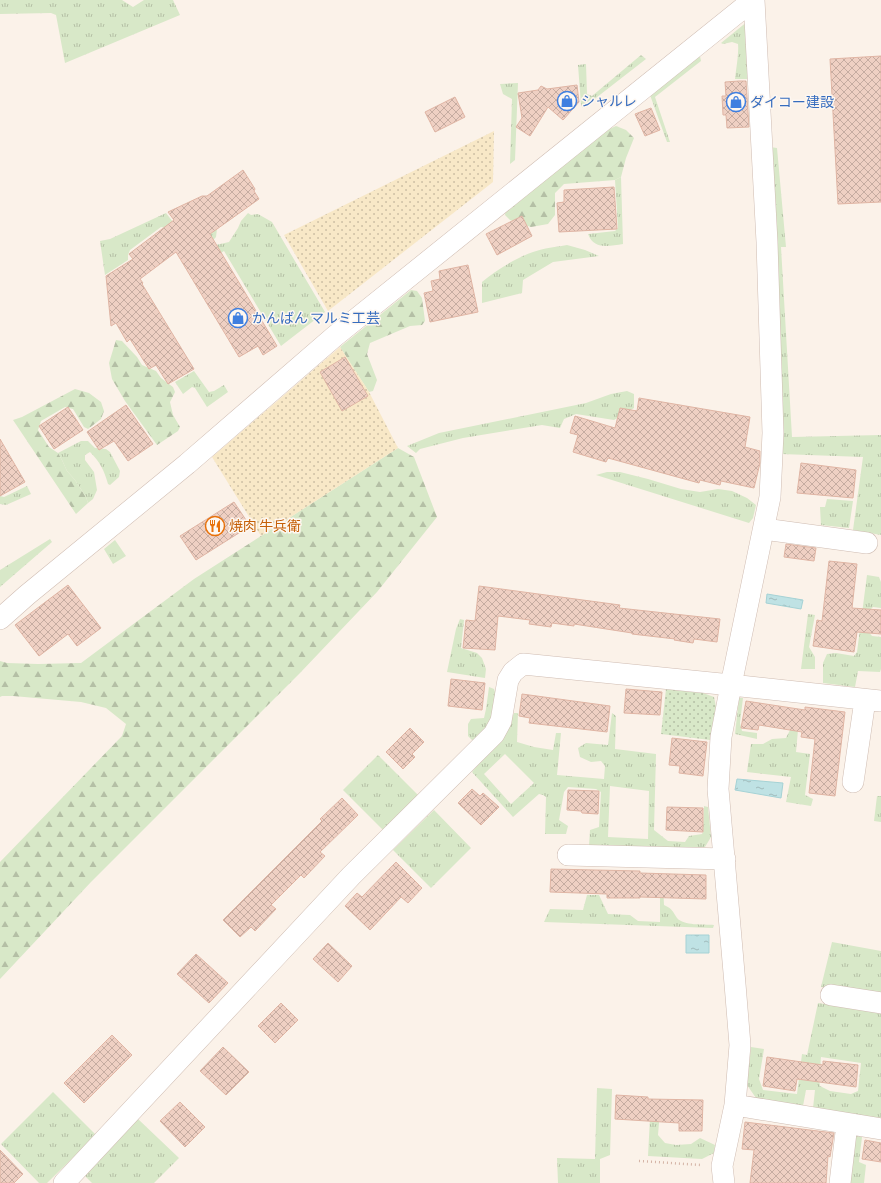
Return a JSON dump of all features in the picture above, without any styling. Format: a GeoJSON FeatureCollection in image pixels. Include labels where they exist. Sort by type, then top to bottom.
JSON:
{"type":"FeatureCollection","features":[{"type":"Feature","properties":{"kind":"street"},"geometry":{"type":"LineString","coordinates":[[723,1175],[735,1105],[740,1045],[736,984],[718,789],[721,737],[770,497],[773,433],[767,242],[754,0]]}},
{"type":"Feature","properties":{"kind":"street"},"geometry":{"type":"LineString","coordinates":[[0,619],[188,464],[335,336],[754,0]]}},
{"type":"Feature","properties":{"kind":"street"},"geometry":{"type":"LineString","coordinates":[[764,529],[867,543]]}},
{"type":"Feature","properties":{"kind":"street"},"geometry":{"type":"LineString","coordinates":[[64,1183],[351,876],[494,734],[501,721],[508,680],[513,672],[523,664],[873,700],[853,782]]}},
{"type":"Feature","properties":{"kind":"street"},"geometry":{"type":"LineString","coordinates":[[568,855],[725,859]]}},
{"type":"Feature","properties":{"kind":"street"},"geometry":{"type":"LineString","coordinates":[[830,995],[881,1003]]}},
{"type":"Feature","properties":{"kind":"street"},"geometry":{"type":"LineString","coordinates":[[735,1105],[881,1129]]}},
{"type":"Feature","properties":{"kind":"street"},"geometry":{"type":"LineString","coordinates":[[840,1183],[847,1124]]}},
{"type":"Feature","properties":{"kind":"path"},"geometry":{"type":"LineString","coordinates":[[640,1162],[723,1175]]}},
{"type":"Feature","properties":{"kind":"green space"},"geometry":{"type":"Polygon","coordinates":[[[0,0],[122,0],[133,7],[144,0],[173,0],[180,15],[65,63],[56,15],[51,13],[0,14],[0,0]]]}},
{"type":"Feature","properties":{"kind":"green space"},"geometry":{"type":"Polygon","coordinates":[[[748,21],[751,79],[735,79],[738,44],[732,42],[721,43],[748,21]]]}},
{"type":"Feature","properties":{"kind":"green space"},"geometry":{"type":"Polygon","coordinates":[[[641,55],[646,59],[583,108],[581,105],[578,65],[586,64],[587,94],[592,96],[641,55]]]}},
{"type":"Feature","properties":{"kind":"green space"},"geometry":{"type":"Polygon","coordinates":[[[700,56],[701,61],[655,97],[670,142],[667,142],[650,95],[700,56]]]}},
{"type":"Feature","properties":{"kind":"green space"},"geometry":{"type":"Polygon","coordinates":[[[518,83],[515,160],[510,164],[512,99],[503,94],[500,84],[518,83]]]}},
{"type":"Feature","properties":{"kind":"green space"},"geometry":{"type":"Polygon","coordinates":[[[616,126],[626,130],[634,138],[626,158],[621,177],[615,180],[564,184],[555,193],[555,215],[548,224],[531,227],[510,220],[505,215],[506,208],[605,131],[616,126]]]}},
{"type":"Feature","properties":{"kind":"green space"},"geometry":{"type":"Polygon","coordinates":[[[770,147],[777,148],[786,247],[781,247],[792,437],[881,435],[881,535],[853,530],[863,457],[781,454],[770,147]]]}},
{"type":"Feature","properties":{"kind":"green space"},"geometry":{"type":"Polygon","coordinates":[[[621,177],[623,244],[607,246],[598,245],[594,243],[588,234],[615,231],[618,228],[615,180],[621,177]]]}},
{"type":"Feature","properties":{"kind":"green space"},"geometry":{"type":"Polygon","coordinates":[[[166,213],[173,222],[217,229],[216,237],[207,247],[229,242],[241,221],[248,213],[251,215],[258,214],[272,222],[325,312],[281,346],[224,251],[192,270],[170,229],[161,227],[130,250],[128,260],[105,275],[100,241],[110,239],[166,213]]]}},
{"type":"Feature","properties":{"kind":"green space"},"geometry":{"type":"Polygon","coordinates":[[[567,245],[599,256],[553,262],[523,280],[522,293],[482,303],[482,282],[493,273],[513,261],[533,252],[567,245]]]}},
{"type":"Feature","properties":{"kind":"green space"},"geometry":{"type":"Polygon","coordinates":[[[411,290],[417,291],[422,298],[425,321],[422,325],[410,326],[370,343],[367,354],[377,380],[373,391],[369,392],[340,347],[411,290]]]}},
{"type":"Feature","properties":{"kind":"green space"},"geometry":{"type":"Polygon","coordinates":[[[116,340],[122,341],[137,357],[142,365],[156,371],[161,378],[173,387],[175,392],[170,402],[173,415],[180,427],[178,431],[157,445],[125,401],[112,379],[109,363],[116,340]]]}},
{"type":"Feature","properties":{"kind":"green space"},"geometry":{"type":"Polygon","coordinates":[[[194,371],[209,392],[214,391],[224,385],[228,392],[207,407],[195,388],[192,387],[183,394],[175,382],[194,371]]]}},
{"type":"Feature","properties":{"kind":"green space"},"geometry":{"type":"Polygon","coordinates":[[[75,389],[89,393],[101,402],[104,411],[101,419],[88,429],[84,427],[73,409],[65,407],[41,421],[38,430],[49,447],[58,453],[67,471],[86,497],[88,503],[76,514],[13,420],[22,417],[75,389]]]}},
{"type":"Feature","properties":{"kind":"green space"},"geometry":{"type":"Polygon","coordinates":[[[627,391],[634,394],[634,408],[614,420],[576,414],[564,419],[560,428],[542,425],[463,438],[420,449],[416,453],[407,446],[439,433],[586,403],[611,394],[627,391]]]}},
{"type":"Feature","properties":{"kind":"green space"},"geometry":{"type":"Polygon","coordinates":[[[81,441],[88,441],[95,448],[106,449],[110,452],[120,471],[119,477],[110,485],[108,484],[103,470],[96,459],[90,452],[85,455],[85,460],[94,472],[97,490],[93,499],[88,503],[86,497],[75,480],[67,471],[58,453],[81,441]]]}},
{"type":"Feature","properties":{"kind":"green space"},"geometry":{"type":"Polygon","coordinates":[[[398,448],[414,457],[437,517],[377,592],[300,673],[91,882],[0,979],[0,862],[122,736],[126,724],[106,708],[81,702],[13,696],[0,697],[0,661],[7,663],[38,664],[81,663],[194,579],[398,448]]]}},
{"type":"Feature","properties":{"kind":"green space"},"geometry":{"type":"Polygon","coordinates":[[[607,472],[620,472],[681,489],[700,492],[718,489],[732,491],[747,498],[756,505],[753,518],[749,523],[596,475],[607,472]]]}},
{"type":"Feature","properties":{"kind":"green space"},"geometry":{"type":"Polygon","coordinates":[[[27,486],[31,494],[6,505],[0,504],[0,496],[4,497],[27,486]]]}},
{"type":"Feature","properties":{"kind":"green space"},"geometry":{"type":"Polygon","coordinates":[[[827,499],[853,501],[849,528],[821,525],[820,507],[825,507],[827,499]]]}},
{"type":"Feature","properties":{"kind":"green space"},"geometry":{"type":"Polygon","coordinates":[[[50,539],[52,542],[0,587],[0,570],[50,539]]]}},
{"type":"Feature","properties":{"kind":"green space"},"geometry":{"type":"Polygon","coordinates":[[[115,540],[126,556],[113,564],[104,549],[115,540]]]}},
{"type":"Feature","properties":{"kind":"green space"},"geometry":{"type":"Polygon","coordinates":[[[867,575],[879,577],[881,582],[881,608],[873,607],[870,610],[868,631],[872,636],[881,637],[880,672],[858,671],[855,687],[823,683],[823,663],[827,654],[836,653],[854,656],[857,652],[867,575]]]}},
{"type":"Feature","properties":{"kind":"green space"},"geometry":{"type":"Polygon","coordinates":[[[808,614],[815,615],[809,647],[815,657],[815,669],[801,669],[808,614]]]}},
{"type":"Feature","properties":{"kind":"green space"},"geometry":{"type":"Polygon","coordinates":[[[460,619],[464,620],[461,648],[477,653],[482,658],[486,669],[485,678],[447,672],[456,629],[460,619]]]}},
{"type":"Feature","properties":{"kind":"green space"},"geometry":{"type":"Polygon","coordinates":[[[489,687],[494,689],[496,695],[490,724],[474,742],[468,736],[468,724],[471,719],[484,718],[489,687]]]}},
{"type":"Feature","properties":{"kind":"green space"},"geometry":{"type":"Polygon","coordinates":[[[666,689],[703,693],[714,697],[716,707],[710,740],[661,734],[666,689]]]}},
{"type":"Feature","properties":{"kind":"green space"},"geometry":{"type":"Polygon","coordinates":[[[739,698],[743,698],[740,723],[742,731],[757,733],[757,739],[735,734],[739,698]]]}},
{"type":"Feature","properties":{"kind":"green space"},"geometry":{"type":"Polygon","coordinates":[[[514,713],[518,713],[517,742],[553,750],[556,733],[561,733],[557,775],[604,779],[605,766],[601,761],[591,762],[580,757],[578,748],[586,743],[608,745],[612,713],[616,716],[615,749],[656,754],[654,830],[668,841],[685,842],[689,836],[702,834],[704,806],[708,807],[711,837],[705,847],[653,848],[589,846],[590,830],[599,827],[601,792],[596,789],[568,787],[564,792],[559,820],[568,826],[566,834],[545,834],[546,797],[539,794],[513,817],[472,772],[507,730],[514,713]],[[505,754],[484,774],[511,804],[534,783],[505,754]],[[610,786],[608,837],[648,839],[649,791],[610,786]]]}},
{"type":"Feature","properties":{"kind":"green space"},"geometry":{"type":"Polygon","coordinates":[[[790,730],[798,730],[796,752],[810,754],[805,795],[813,799],[811,806],[786,802],[791,777],[747,772],[751,744],[763,744],[772,739],[786,738],[790,730]]]}},
{"type":"Feature","properties":{"kind":"green space"},"geometry":{"type":"Polygon","coordinates":[[[378,755],[418,795],[383,830],[343,790],[378,755]]]}},
{"type":"Feature","properties":{"kind":"green space"},"geometry":{"type":"Polygon","coordinates":[[[877,796],[881,796],[881,822],[874,821],[877,796]]]}},
{"type":"Feature","properties":{"kind":"green space"},"geometry":{"type":"Polygon","coordinates":[[[434,810],[471,848],[431,888],[393,850],[434,810]]]}},
{"type":"Feature","properties":{"kind":"green space"},"geometry":{"type":"Polygon","coordinates":[[[660,884],[663,885],[664,905],[671,909],[680,921],[714,925],[713,928],[544,922],[550,909],[583,910],[587,895],[599,895],[608,914],[630,915],[638,921],[660,922],[660,884]]]}},
{"type":"Feature","properties":{"kind":"green space"},"geometry":{"type":"Polygon","coordinates":[[[832,942],[881,951],[881,997],[821,987],[832,942]]]}},
{"type":"Feature","properties":{"kind":"green space"},"geometry":{"type":"Polygon","coordinates":[[[818,1003],[881,1013],[881,1119],[813,1108],[815,1090],[806,1090],[803,1106],[756,1098],[747,1085],[751,1047],[764,1049],[759,1079],[763,1090],[797,1094],[802,1054],[807,1055],[818,1003]],[[821,1057],[819,1079],[820,1086],[830,1091],[851,1094],[858,1091],[861,1063],[821,1057]]]}},
{"type":"Feature","properties":{"kind":"green space"},"geometry":{"type":"Polygon","coordinates":[[[597,1088],[612,1089],[610,1155],[600,1159],[600,1183],[558,1183],[557,1158],[595,1159],[597,1088]]]}},
{"type":"Feature","properties":{"kind":"green space"},"geometry":{"type":"Polygon","coordinates":[[[53,1092],[96,1135],[47,1183],[39,1183],[1,1144],[53,1092]]]}},
{"type":"Feature","properties":{"kind":"green space"},"geometry":{"type":"Polygon","coordinates":[[[651,1099],[661,1099],[658,1135],[665,1143],[676,1145],[691,1144],[700,1138],[715,1145],[714,1153],[702,1159],[648,1156],[651,1099]]]}},
{"type":"Feature","properties":{"kind":"green space"},"geometry":{"type":"Polygon","coordinates":[[[138,1119],[179,1158],[154,1183],[92,1183],[84,1175],[138,1119]]]}},
{"type":"Feature","properties":{"kind":"green space"},"geometry":{"type":"Polygon","coordinates":[[[851,1135],[862,1137],[859,1162],[866,1165],[864,1183],[846,1183],[851,1135]]]}},
{"type":"Feature","properties":{"kind":"sand"},"geometry":{"type":"Polygon","coordinates":[[[494,131],[493,182],[328,311],[284,235],[494,131]]]}},
{"type":"Feature","properties":{"kind":"sand"},"geometry":{"type":"Polygon","coordinates":[[[340,347],[369,392],[398,448],[261,536],[212,457],[340,347]],[[345,357],[320,372],[342,410],[368,396],[345,357]]]}},
{"type":"Feature","properties":{"kind":"water"},"geometry":{"type":"Polygon","coordinates":[[[767,594],[803,600],[801,609],[766,603],[767,594]]]}},
{"type":"Feature","properties":{"kind":"water"},"geometry":{"type":"Polygon","coordinates":[[[737,779],[783,783],[781,798],[735,790],[737,779]]]}},
{"type":"Feature","properties":{"kind":"water"},"geometry":{"type":"Polygon","coordinates":[[[686,935],[709,935],[709,953],[686,953],[686,935]]]}},
{"type":"Feature","properties":{"kind":"building"},"geometry":{"type":"Polygon","coordinates":[[[881,56],[881,202],[838,204],[830,59],[881,56]]]}},
{"type":"Feature","properties":{"kind":"building"},"geometry":{"type":"Polygon","coordinates":[[[746,81],[749,127],[727,128],[726,115],[723,115],[722,96],[726,96],[725,82],[746,81]]]}},
{"type":"Feature","properties":{"kind":"building"},"geometry":{"type":"Polygon","coordinates":[[[577,85],[579,102],[563,120],[548,107],[530,136],[516,127],[522,118],[518,93],[538,90],[541,86],[547,89],[577,85]]]}},
{"type":"Feature","properties":{"kind":"building"},"geometry":{"type":"Polygon","coordinates":[[[455,97],[465,117],[435,132],[425,112],[455,97]]]}},
{"type":"Feature","properties":{"kind":"building"},"geometry":{"type":"Polygon","coordinates":[[[651,108],[660,130],[645,136],[635,114],[651,108]]]}},
{"type":"Feature","properties":{"kind":"building"},"geometry":{"type":"Polygon","coordinates":[[[243,170],[255,189],[254,191],[259,199],[210,234],[277,346],[263,355],[258,346],[239,357],[176,252],[140,279],[194,369],[168,384],[156,365],[149,369],[130,339],[127,342],[116,323],[111,326],[106,276],[133,259],[129,254],[174,220],[168,212],[202,196],[207,196],[243,170]]]}},
{"type":"Feature","properties":{"kind":"building"},"geometry":{"type":"Polygon","coordinates":[[[614,187],[617,229],[559,232],[557,203],[564,202],[564,190],[614,187]]]}},
{"type":"Feature","properties":{"kind":"building"},"geometry":{"type":"Polygon","coordinates":[[[522,216],[532,236],[497,255],[486,234],[522,216]]]}},
{"type":"Feature","properties":{"kind":"building"},"geometry":{"type":"Polygon","coordinates":[[[468,265],[478,312],[430,322],[424,293],[433,291],[431,281],[440,279],[439,271],[468,265]]]}},
{"type":"Feature","properties":{"kind":"building"},"geometry":{"type":"Polygon","coordinates":[[[345,357],[368,396],[342,411],[320,372],[345,357]]]}},
{"type":"Feature","properties":{"kind":"building"},"geometry":{"type":"Polygon","coordinates":[[[639,398],[750,417],[745,447],[760,451],[760,463],[754,488],[721,481],[720,485],[700,480],[699,483],[608,458],[606,462],[573,452],[578,435],[570,433],[575,416],[615,428],[620,408],[637,411],[639,398]]]}},
{"type":"Feature","properties":{"kind":"building"},"geometry":{"type":"Polygon","coordinates":[[[126,405],[153,444],[128,461],[114,441],[99,450],[87,432],[126,405]]]}},
{"type":"Feature","properties":{"kind":"building"},"geometry":{"type":"Polygon","coordinates":[[[68,407],[83,430],[54,449],[39,426],[68,407]]]}},
{"type":"Feature","properties":{"kind":"building"},"geometry":{"type":"Polygon","coordinates":[[[0,439],[25,482],[0,496],[0,439]]]}},
{"type":"Feature","properties":{"kind":"building"},"geometry":{"type":"Polygon","coordinates":[[[801,463],[856,470],[853,498],[797,493],[801,463]]]}},
{"type":"Feature","properties":{"kind":"building"},"geometry":{"type":"Polygon","coordinates":[[[234,502],[250,526],[196,560],[180,536],[234,502]]]}},
{"type":"Feature","properties":{"kind":"building"},"geometry":{"type":"Polygon","coordinates":[[[786,544],[816,548],[814,561],[784,557],[786,544]]]}},
{"type":"Feature","properties":{"kind":"building"},"geometry":{"type":"Polygon","coordinates":[[[829,561],[857,564],[852,608],[881,610],[881,634],[857,632],[854,652],[813,646],[817,620],[822,621],[829,561]]]}},
{"type":"Feature","properties":{"kind":"building"},"geometry":{"type":"Polygon","coordinates":[[[68,585],[101,628],[77,646],[68,634],[39,656],[15,625],[68,585]]]}},
{"type":"Feature","properties":{"kind":"building"},"geometry":{"type":"Polygon","coordinates":[[[479,586],[620,605],[619,608],[720,619],[717,642],[694,639],[693,643],[574,624],[574,626],[552,623],[551,627],[529,624],[530,620],[498,616],[495,650],[463,648],[466,620],[475,621],[479,586]]]}},
{"type":"Feature","properties":{"kind":"building"},"geometry":{"type":"Polygon","coordinates":[[[451,679],[485,683],[482,710],[448,706],[451,679]]]}},
{"type":"Feature","properties":{"kind":"building"},"geometry":{"type":"Polygon","coordinates":[[[626,689],[662,692],[660,715],[624,713],[626,689]]]}},
{"type":"Feature","properties":{"kind":"building"},"geometry":{"type":"Polygon","coordinates":[[[522,694],[610,706],[607,732],[529,723],[530,718],[519,716],[522,694]]]}},
{"type":"Feature","properties":{"kind":"building"},"geometry":{"type":"Polygon","coordinates":[[[746,701],[805,710],[805,707],[845,712],[835,796],[809,793],[815,739],[801,737],[802,732],[759,725],[758,730],[741,728],[746,701]]]}},
{"type":"Feature","properties":{"kind":"building"},"geometry":{"type":"Polygon","coordinates":[[[410,728],[424,742],[412,754],[415,757],[403,769],[386,752],[410,728]]]}},
{"type":"Feature","properties":{"kind":"building"},"geometry":{"type":"Polygon","coordinates":[[[672,738],[707,742],[703,776],[679,773],[680,766],[669,765],[672,738]]]}},
{"type":"Feature","properties":{"kind":"building"},"geometry":{"type":"Polygon","coordinates":[[[472,789],[480,796],[483,793],[499,807],[481,825],[458,803],[472,789]]]}},
{"type":"Feature","properties":{"kind":"building"},"geometry":{"type":"Polygon","coordinates":[[[568,790],[599,791],[598,814],[567,810],[568,790]]]}},
{"type":"Feature","properties":{"kind":"building"},"geometry":{"type":"Polygon","coordinates":[[[342,798],[358,815],[320,852],[325,856],[304,878],[301,875],[271,905],[276,909],[255,931],[251,927],[240,937],[223,920],[322,821],[320,819],[342,798]]]}},
{"type":"Feature","properties":{"kind":"building"},"geometry":{"type":"Polygon","coordinates":[[[667,807],[703,808],[703,832],[666,830],[667,807]]]}},
{"type":"Feature","properties":{"kind":"building"},"geometry":{"type":"Polygon","coordinates":[[[396,862],[422,888],[408,903],[401,897],[370,930],[345,906],[357,893],[362,897],[396,862]]]}},
{"type":"Feature","properties":{"kind":"building"},"geometry":{"type":"Polygon","coordinates":[[[551,869],[640,871],[640,873],[706,875],[706,899],[640,897],[607,898],[607,894],[550,892],[551,869]]]}},
{"type":"Feature","properties":{"kind":"building"},"geometry":{"type":"Polygon","coordinates":[[[328,943],[352,966],[338,982],[313,959],[328,943]]]}},
{"type":"Feature","properties":{"kind":"building"},"geometry":{"type":"Polygon","coordinates":[[[196,954],[228,983],[209,1003],[177,974],[196,954]]]}},
{"type":"Feature","properties":{"kind":"building"},"geometry":{"type":"Polygon","coordinates":[[[281,1003],[298,1020],[275,1043],[258,1026],[281,1003]]]}},
{"type":"Feature","properties":{"kind":"building"},"geometry":{"type":"Polygon","coordinates":[[[112,1035],[132,1055],[84,1103],[64,1083],[112,1035]]]}},
{"type":"Feature","properties":{"kind":"building"},"geometry":{"type":"Polygon","coordinates":[[[223,1047],[249,1072],[226,1095],[200,1071],[223,1047]]]}},
{"type":"Feature","properties":{"kind":"building"},"geometry":{"type":"Polygon","coordinates":[[[767,1057],[823,1065],[823,1061],[858,1065],[856,1087],[797,1079],[795,1091],[763,1086],[767,1057]]]}},
{"type":"Feature","properties":{"kind":"building"},"geometry":{"type":"Polygon","coordinates":[[[616,1095],[648,1097],[648,1099],[703,1100],[702,1131],[679,1131],[679,1123],[615,1119],[616,1095]]]}},
{"type":"Feature","properties":{"kind":"building"},"geometry":{"type":"Polygon","coordinates":[[[180,1102],[205,1127],[185,1147],[160,1121],[180,1102]]]}},
{"type":"Feature","properties":{"kind":"building"},"geometry":{"type":"Polygon","coordinates":[[[745,1122],[834,1133],[830,1157],[828,1156],[826,1183],[750,1183],[754,1150],[742,1149],[745,1122]]]}},
{"type":"Feature","properties":{"kind":"building"},"geometry":{"type":"Polygon","coordinates":[[[865,1140],[881,1143],[881,1162],[862,1159],[865,1140]]]}},
{"type":"Feature","properties":{"kind":"building"},"geometry":{"type":"Polygon","coordinates":[[[0,1150],[23,1174],[14,1183],[0,1183],[0,1150]]]}},
{"type":"Feature","properties":{"kind":"place","name":"シャルレ"},"geometry":{"type":"Point","coordinates":[567,101]}},
{"type":"Feature","properties":{"kind":"place","name":"ダイコー建設"},"geometry":{"type":"Point","coordinates":[736,102]}},
{"type":"Feature","properties":{"kind":"place","name":"かんばん マルミ工芸"},"geometry":{"type":"Point","coordinates":[238,318]}},
{"type":"Feature","properties":{"kind":"place","name":"焼肉 牛兵衛"},"geometry":{"type":"Point","coordinates":[215,526]}}]}
